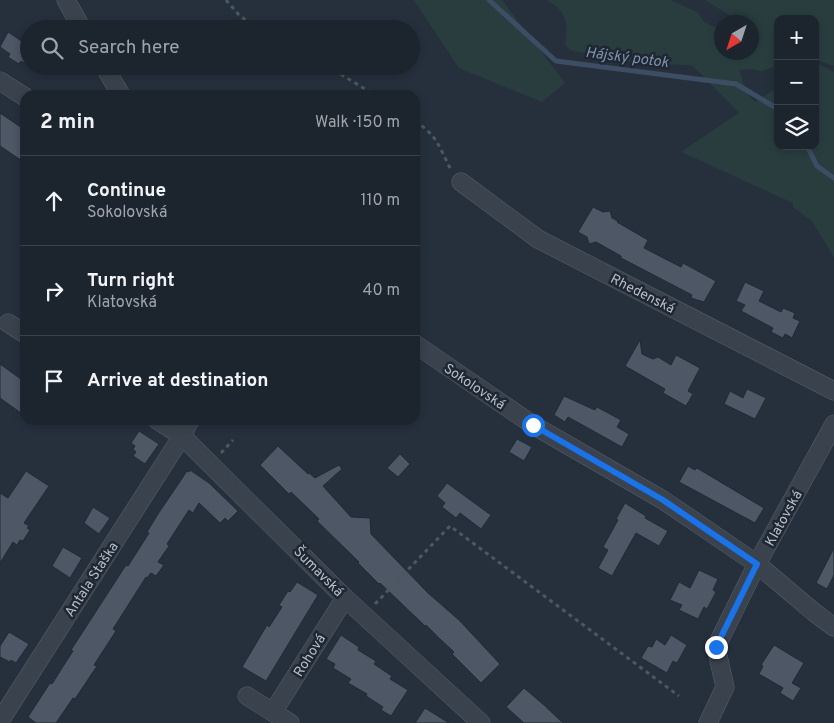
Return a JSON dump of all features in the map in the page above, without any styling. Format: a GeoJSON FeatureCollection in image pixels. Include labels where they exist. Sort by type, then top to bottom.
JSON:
{"type":"FeatureCollection","features":[{"type":"Feature","properties":{"kind":"street"},"geometry":{"type":"LineString","coordinates":[[66,0],[77,20]]}},
{"type":"Feature","properties":{"kind":"street"},"geometry":{"type":"LineString","coordinates":[[109,75],[118,90]]}},
{"type":"Feature","properties":{"kind":"street"},"geometry":{"type":"LineString","coordinates":[[0,81],[20,94]]}},
{"type":"Feature","properties":{"kind":"street","name":"Rhedenská"},"geometry":{"type":"LineString","coordinates":[[461,182],[538,239],[834,391]]}},
{"type":"Feature","properties":{"kind":"street"},"geometry":{"type":"LineString","coordinates":[[8,323],[20,331]]}},
{"type":"Feature","properties":{"kind":"street","name":"Sokolovská"},"geometry":{"type":"LineString","coordinates":[[420,347],[533,425],[663,500],[757,564],[834,627]]}},
{"type":"Feature","properties":{"kind":"street","name":"Klatovská"},"geometry":{"type":"LineString","coordinates":[[708,723],[725,686],[716,647],[757,564],[834,424]]}},
{"type":"Feature","properties":{"kind":"street","name":"Šumavská"},"geometry":{"type":"LineString","coordinates":[[165,425],[182,436],[345,598],[481,723]]}},
{"type":"Feature","properties":{"kind":"street","name":"Antala Staška"},"geometry":{"type":"LineString","coordinates":[[0,721],[188,425]]}},
{"type":"Feature","properties":{"kind":"street","name":"Rohová"},"geometry":{"type":"LineString","coordinates":[[273,712],[345,598]]}},
{"type":"Feature","properties":{"kind":"street"},"geometry":{"type":"LineString","coordinates":[[247,696],[290,723]]}},
{"type":"Feature","properties":{"kind":"path"},"geometry":{"type":"LineString","coordinates":[[226,0],[245,20]]}},
{"type":"Feature","properties":{"kind":"path"},"geometry":{"type":"LineString","coordinates":[[342,75],[367,90]]}},
{"type":"Feature","properties":{"kind":"path"},"geometry":{"type":"LineString","coordinates":[[420,124],[435,137],[452,172],[461,182]]}},
{"type":"Feature","properties":{"kind":"path"},"geometry":{"type":"LineString","coordinates":[[364,616],[450,526],[679,696]]}},
{"type":"Feature","properties":{"kind":"green space"},"geometry":{"type":"Polygon","coordinates":[[[414,0],[502,0],[565,83],[542,102],[459,68],[414,0]]]}},
{"type":"Feature","properties":{"kind":"green space"},"geometry":{"type":"Polygon","coordinates":[[[546,0],[670,0],[697,12],[705,23],[714,26],[714,60],[759,60],[759,15],[730,15],[705,0],[834,0],[834,66],[819,61],[819,15],[774,15],[774,67],[761,71],[751,69],[739,70],[747,93],[755,102],[774,90],[774,150],[819,150],[819,64],[834,72],[834,257],[812,221],[793,207],[793,203],[681,152],[739,113],[692,65],[646,64],[643,62],[636,64],[604,55],[570,50],[565,44],[566,23],[562,13],[546,0]]]}},
{"type":"Feature","properties":{"kind":"building"},"geometry":{"type":"Polygon","coordinates":[[[8,32],[20,40],[19,64],[8,57],[10,54],[0,47],[8,32]]]}},
{"type":"Feature","properties":{"kind":"building"},"geometry":{"type":"Polygon","coordinates":[[[0,113],[20,127],[20,160],[0,146],[0,113]]]}},
{"type":"Feature","properties":{"kind":"building"},"geometry":{"type":"Polygon","coordinates":[[[593,207],[603,212],[610,211],[612,218],[617,222],[648,240],[644,248],[681,267],[683,263],[716,281],[704,302],[691,298],[692,295],[621,258],[621,256],[596,242],[589,244],[587,237],[578,232],[593,207]]]}},
{"type":"Feature","properties":{"kind":"building"},"geometry":{"type":"Polygon","coordinates":[[[745,282],[764,291],[759,301],[781,312],[783,308],[795,313],[793,318],[800,321],[792,338],[785,334],[783,338],[771,332],[773,328],[741,311],[745,305],[736,301],[745,282]]]}},
{"type":"Feature","properties":{"kind":"building"},"geometry":{"type":"Polygon","coordinates":[[[640,340],[642,354],[653,359],[658,357],[671,365],[676,355],[700,368],[688,391],[693,394],[686,406],[663,393],[665,389],[625,366],[640,340]]]}},
{"type":"Feature","properties":{"kind":"building"},"geometry":{"type":"Polygon","coordinates":[[[0,364],[20,378],[20,412],[0,398],[0,364]]]}},
{"type":"Feature","properties":{"kind":"building"},"geometry":{"type":"Polygon","coordinates":[[[747,389],[766,398],[755,419],[724,404],[730,391],[743,398],[747,389]]]}},
{"type":"Feature","properties":{"kind":"building"},"geometry":{"type":"Polygon","coordinates":[[[564,396],[595,410],[597,407],[621,420],[617,427],[629,434],[622,447],[568,417],[565,422],[554,415],[564,396]]]}},
{"type":"Feature","properties":{"kind":"building"},"geometry":{"type":"Polygon","coordinates":[[[139,431],[159,444],[145,464],[133,456],[136,452],[133,449],[135,446],[131,443],[139,431]]]}},
{"type":"Feature","properties":{"kind":"building"},"geometry":{"type":"Polygon","coordinates":[[[517,439],[532,447],[524,461],[509,452],[517,439]]]}},
{"type":"Feature","properties":{"kind":"building"},"geometry":{"type":"Polygon","coordinates":[[[278,446],[308,474],[315,478],[339,465],[342,469],[323,486],[351,517],[370,518],[371,534],[428,593],[459,620],[500,664],[481,683],[452,654],[454,652],[379,584],[317,521],[319,519],[291,492],[289,494],[260,465],[278,446]]]}},
{"type":"Feature","properties":{"kind":"building"},"geometry":{"type":"Polygon","coordinates":[[[400,454],[410,464],[398,477],[387,468],[400,454]]]}},
{"type":"Feature","properties":{"kind":"building"},"geometry":{"type":"Polygon","coordinates":[[[688,466],[695,470],[697,468],[764,508],[755,523],[679,482],[688,466]]]}},
{"type":"Feature","properties":{"kind":"building"},"geometry":{"type":"Polygon","coordinates":[[[190,470],[209,483],[238,511],[228,521],[225,518],[220,523],[199,503],[193,513],[189,510],[158,562],[164,565],[156,576],[151,573],[146,577],[113,629],[116,631],[94,665],[97,666],[75,699],[73,698],[56,723],[36,723],[28,717],[50,683],[52,684],[73,651],[71,650],[126,565],[128,566],[149,533],[147,532],[158,514],[187,471],[189,472],[190,470]]]}},
{"type":"Feature","properties":{"kind":"building"},"geometry":{"type":"Polygon","coordinates":[[[26,471],[49,486],[24,523],[29,526],[27,528],[30,530],[23,541],[20,540],[17,545],[13,542],[0,563],[0,493],[8,498],[26,471]]]}},
{"type":"Feature","properties":{"kind":"building"},"geometry":{"type":"Polygon","coordinates":[[[447,483],[491,515],[481,529],[460,513],[456,518],[442,507],[445,503],[437,496],[447,483]]]}},
{"type":"Feature","properties":{"kind":"building"},"geometry":{"type":"Polygon","coordinates":[[[625,503],[646,516],[645,518],[668,531],[659,546],[636,533],[612,576],[598,568],[608,550],[603,547],[625,503]]]}},
{"type":"Feature","properties":{"kind":"building"},"geometry":{"type":"Polygon","coordinates":[[[93,507],[110,518],[99,534],[84,523],[93,507]]]}},
{"type":"Feature","properties":{"kind":"building"},"geometry":{"type":"Polygon","coordinates":[[[63,547],[82,558],[70,578],[52,566],[63,547]]]}},
{"type":"Feature","properties":{"kind":"building"},"geometry":{"type":"Polygon","coordinates":[[[834,548],[834,575],[827,589],[816,583],[834,548]]]}},
{"type":"Feature","properties":{"kind":"building"},"geometry":{"type":"Polygon","coordinates":[[[699,570],[718,579],[713,590],[716,592],[707,609],[704,607],[698,619],[679,610],[682,605],[670,600],[679,582],[690,588],[699,570]]]}},
{"type":"Feature","properties":{"kind":"building"},"geometry":{"type":"Polygon","coordinates":[[[297,582],[318,595],[266,681],[242,667],[267,625],[269,627],[282,607],[279,605],[288,591],[290,592],[297,582]]]}},
{"type":"Feature","properties":{"kind":"building"},"geometry":{"type":"Polygon","coordinates":[[[9,632],[29,644],[16,663],[0,657],[0,646],[9,632]]]}},
{"type":"Feature","properties":{"kind":"building"},"geometry":{"type":"Polygon","coordinates":[[[341,635],[359,647],[358,650],[376,661],[374,664],[392,676],[390,679],[408,690],[391,716],[381,710],[383,707],[366,696],[367,694],[348,683],[351,679],[333,668],[335,664],[326,659],[341,635]]]}},
{"type":"Feature","properties":{"kind":"building"},"geometry":{"type":"Polygon","coordinates":[[[671,635],[687,645],[677,663],[673,661],[667,673],[641,658],[648,646],[652,647],[656,639],[665,645],[671,635]]]}},
{"type":"Feature","properties":{"kind":"building"},"geometry":{"type":"Polygon","coordinates":[[[774,645],[804,663],[792,683],[801,688],[793,701],[780,693],[783,688],[759,674],[763,666],[761,665],[774,645]]]}},
{"type":"Feature","properties":{"kind":"building"},"geometry":{"type":"Polygon","coordinates":[[[524,688],[563,723],[524,723],[506,707],[524,688]]]}},
{"type":"Feature","properties":{"kind":"building"},"geometry":{"type":"Polygon","coordinates":[[[425,708],[449,723],[415,723],[425,708]]]}},
{"type":"Feature","properties":{"kind":"waterway","name":"Hájský potok"},"geometry":{"type":"LineString","coordinates":[[489,0],[556,61],[736,84],[774,107]]}},
{"type":"Feature","properties":{"kind":"waterway","name":"Hájský potok"},"geometry":{"type":"LineString","coordinates":[[809,150],[817,166],[834,178]]}},
{"type":"Feature","properties":{"kind":"route"},"geometry":{"type":"LineString","coordinates":[[533,425],[663,500],[757,564],[716,647]]}}]}
